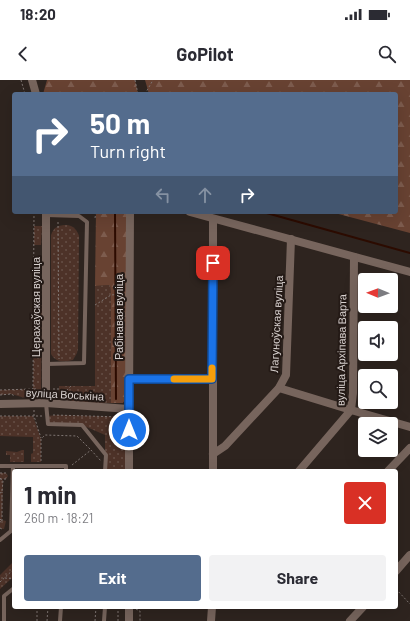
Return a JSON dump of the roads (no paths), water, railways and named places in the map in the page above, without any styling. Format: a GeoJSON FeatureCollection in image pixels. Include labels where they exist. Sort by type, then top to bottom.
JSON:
{"type":"FeatureCollection","features":[{"type":"Feature","properties":{"kind":"street"},"geometry":{"type":"LineString","coordinates":[[32,80],[35,92]]}},
{"type":"Feature","properties":{"kind":"street","name":"Церахаўская вуліца"},"geometry":{"type":"LineString","coordinates":[[46,214],[46,403]]}},
{"type":"Feature","properties":{"kind":"street","name":"Рабінавая вуліца"},"geometry":{"type":"LineString","coordinates":[[129,469],[130,214]]}},
{"type":"Feature","properties":{"kind":"street"},"geometry":{"type":"LineString","coordinates":[[197,214],[410,272]]}},
{"type":"Feature","properties":{"kind":"street"},"geometry":{"type":"LineString","coordinates":[[213,219],[213,469]]}},
{"type":"Feature","properties":{"kind":"street","name":"Лагуноўская вуліца"},"geometry":{"type":"LineString","coordinates":[[213,454],[225,446],[279,388],[286,375],[291,239]]}},
{"type":"Feature","properties":{"kind":"street","name":"вуліца Архіпава Варта"},"geometry":{"type":"LineString","coordinates":[[301,469],[351,410],[353,393],[354,257]]}},
{"type":"Feature","properties":{"kind":"street"},"geometry":{"type":"LineString","coordinates":[[129,379],[212,379]]}},
{"type":"Feature","properties":{"kind":"street"},"geometry":{"type":"LineString","coordinates":[[279,388],[410,427]]}},
{"type":"Feature","properties":{"kind":"street","name":"вуліца Воськіна"},"geometry":{"type":"LineString","coordinates":[[0,404],[46,403],[129,413]]}},
{"type":"Feature","properties":{"kind":"street"},"geometry":{"type":"LineString","coordinates":[[390,469],[410,448]]}},
{"type":"Feature","properties":{"kind":"street"},"geometry":{"type":"LineString","coordinates":[[398,569],[410,555]]}},
{"type":"Feature","properties":{"kind":"street"},"geometry":{"type":"LineString","coordinates":[[129,609],[129,621]]}},
{"type":"Feature","properties":{"kind":"street"},"geometry":{"type":"LineString","coordinates":[[211,621],[212,609]]}},
{"type":"Feature","properties":{"kind":"street"},"geometry":{"type":"LineString","coordinates":[[350,621],[361,609]]}},
{"type":"Feature","properties":{"kind":"lane"},"geometry":{"type":"LineString","coordinates":[[45,364],[84,363],[87,222],[79,216],[58,214]]}},
{"type":"Feature","properties":{"kind":"lane"},"geometry":{"type":"LineString","coordinates":[[46,403],[48,424],[82,425],[106,455],[105,469]]}},
{"type":"Feature","properties":{"kind":"lane"},"geometry":{"type":"LineString","coordinates":[[0,466],[66,466],[66,469]]}},
{"type":"Feature","properties":{"kind":"lane"},"geometry":{"type":"LineString","coordinates":[[0,540],[11,531],[12,498]]}},
{"type":"Feature","properties":{"kind":"lane"},"geometry":{"type":"LineString","coordinates":[[2,620],[4,596],[12,590]]}},
{"type":"Feature","properties":{"kind":"lane"},"geometry":{"type":"LineString","coordinates":[[60,609],[60,621]]}},
{"type":"Feature","properties":{"kind":"lane"},"geometry":{"type":"LineString","coordinates":[[104,609],[104,621]]}},
{"type":"Feature","properties":{"kind":"waterway"},"geometry":{"type":"LineString","coordinates":[[115,214],[116,399]]}},
{"type":"Feature","properties":{"kind":"waterway"},"geometry":{"type":"LineString","coordinates":[[270,214],[410,253]]}}]}
